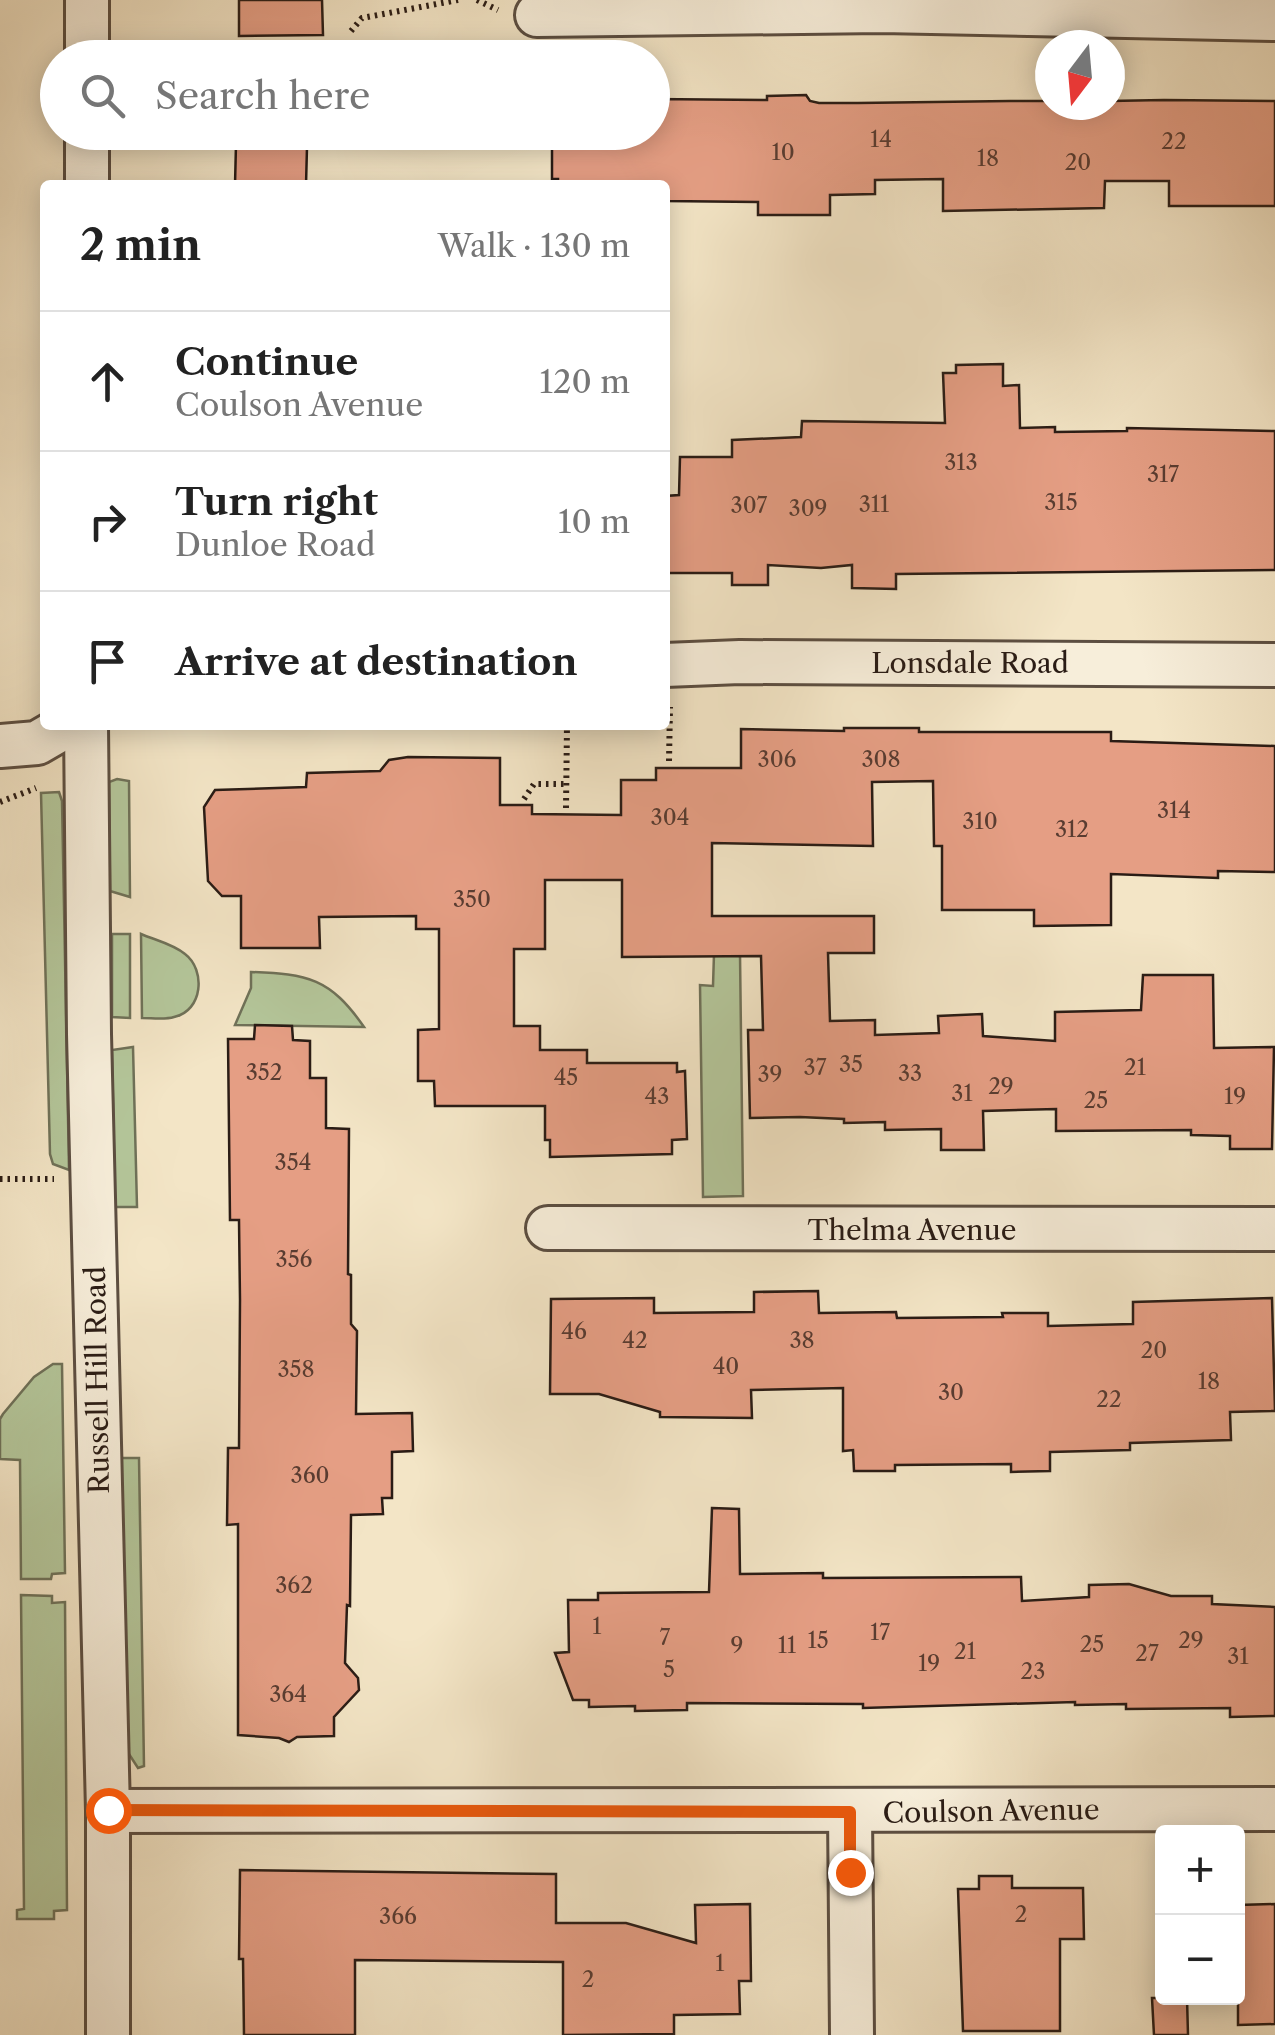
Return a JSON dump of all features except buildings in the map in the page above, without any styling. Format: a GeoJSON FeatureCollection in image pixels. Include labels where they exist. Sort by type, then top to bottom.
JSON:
{"type":"FeatureCollection","features":[{"type":"Feature","properties":{"kind":"street"},"geometry":{"type":"LineString","coordinates":[[87,0],[87,40]]}},
{"type":"Feature","properties":{"kind":"street"},"geometry":{"type":"LineString","coordinates":[[537,15],[882,5],[1275,19]]}},
{"type":"Feature","properties":{"kind":"street"},"geometry":{"type":"LineString","coordinates":[[87,150],[87,180]]}},
{"type":"Feature","properties":{"kind":"street","name":"Lonsdale Road"},"geometry":{"type":"LineString","coordinates":[[670,684],[740,662],[1275,664]]}},
{"type":"Feature","properties":{"kind":"street"},"geometry":{"type":"LineString","coordinates":[[0,746],[37,744],[60,730]]}},
{"type":"Feature","properties":{"kind":"street","name":"Russell Hill Road"},"geometry":{"type":"LineString","coordinates":[[86,730],[89,1034],[108,1810],[108,2035]]}},
{"type":"Feature","properties":{"kind":"street","name":"Thelma Avenue"},"geometry":{"type":"LineString","coordinates":[[548,1228],[1275,1229]]}},
{"type":"Feature","properties":{"kind":"street","name":"Coulson Avenue"},"geometry":{"type":"LineString","coordinates":[[108,1810],[1275,1809]]}},
{"type":"Feature","properties":{"kind":"street"},"geometry":{"type":"LineString","coordinates":[[850,1812],[852,2035]]}},
{"type":"Feature","properties":{"kind":"path"},"geometry":{"type":"LineString","coordinates":[[351,31],[362,18],[458,0]]}},
{"type":"Feature","properties":{"kind":"path"},"geometry":{"type":"LineString","coordinates":[[566,808],[567,730]]}},
{"type":"Feature","properties":{"kind":"path"},"geometry":{"type":"LineString","coordinates":[[669,730],[670,761]]}},
{"type":"Feature","properties":{"kind":"path"},"geometry":{"type":"LineString","coordinates":[[524,799],[534,784],[566,784]]}},
{"type":"Feature","properties":{"kind":"path"},"geometry":{"type":"LineString","coordinates":[[0,802],[37,788]]}},
{"type":"Feature","properties":{"kind":"path"},"geometry":{"type":"LineString","coordinates":[[0,1178],[62,1178]]}},
{"type":"Feature","properties":{"kind":"green space"},"geometry":{"type":"Polygon","coordinates":[[[129,781],[130,897],[110,891],[109,782],[129,781]]]}},
{"type":"Feature","properties":{"kind":"green space"},"geometry":{"type":"Polygon","coordinates":[[[59,792],[69,1170],[53,1164],[50,1154],[41,793],[59,792]]]}},
{"type":"Feature","properties":{"kind":"green space"},"geometry":{"type":"Polygon","coordinates":[[[112,934],[130,934],[130,1018],[112,1017],[112,934]]]}},
{"type":"Feature","properties":{"kind":"green space"},"geometry":{"type":"Polygon","coordinates":[[[141,934],[175,948],[192,961],[198,989],[196,999],[184,1013],[142,1018],[141,934]]]}},
{"type":"Feature","properties":{"kind":"green space"},"geometry":{"type":"Polygon","coordinates":[[[714,954],[740,954],[743,1196],[703,1197],[700,985],[713,986],[714,954]]]}},
{"type":"Feature","properties":{"kind":"green space"},"geometry":{"type":"Polygon","coordinates":[[[251,972],[316,982],[340,998],[364,1027],[235,1025],[251,988],[251,972]]]}},
{"type":"Feature","properties":{"kind":"green space"},"geometry":{"type":"Polygon","coordinates":[[[133,1047],[137,1207],[115,1207],[112,1050],[133,1047]]]}},
{"type":"Feature","properties":{"kind":"green space"},"geometry":{"type":"Polygon","coordinates":[[[53,1364],[62,1364],[65,1573],[52,1574],[51,1579],[21,1579],[20,1460],[0,1459],[0,1419],[34,1377],[53,1364]]]}},
{"type":"Feature","properties":{"kind":"green space"},"geometry":{"type":"Polygon","coordinates":[[[121,1458],[139,1458],[144,1766],[138,1768],[127,1751],[125,1738],[121,1458]]]}},
{"type":"Feature","properties":{"kind":"green space"},"geometry":{"type":"Polygon","coordinates":[[[21,1595],[52,1596],[52,1603],[65,1602],[67,1910],[54,1911],[54,1919],[17,1919],[17,1910],[24,1909],[21,1595]]]}},
{"type":"Feature","properties":{"kind":"route"},"geometry":{"type":"LineString","coordinates":[[108,1810],[850,1812],[850,1872]]}}]}
